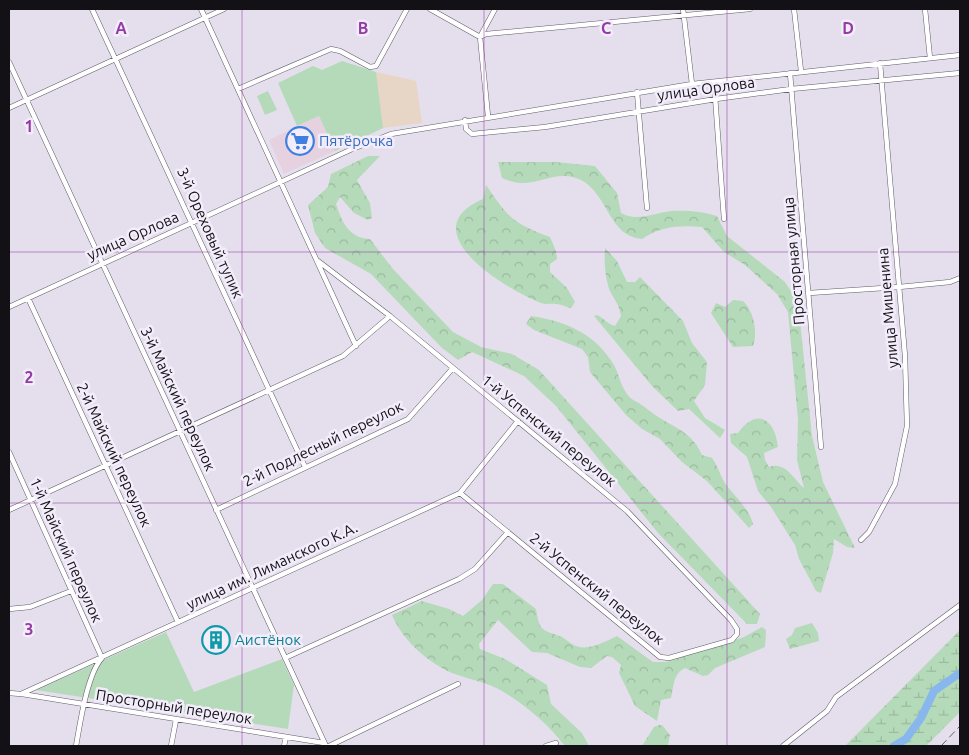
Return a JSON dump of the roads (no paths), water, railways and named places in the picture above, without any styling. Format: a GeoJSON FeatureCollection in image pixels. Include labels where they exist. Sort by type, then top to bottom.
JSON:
{"type":"FeatureCollection","features":[{"type":"Feature","properties":{"kind":"street","name":"3-й Ореховый тупик"},"geometry":{"type":"LineString","coordinates":[[92,9],[305,467]]}},
{"type":"Feature","properties":{"kind":"street","name":"1-й Успенский переулок"},"geometry":{"type":"LineString","coordinates":[[201,9],[356,346]]}},
{"type":"Feature","properties":{"kind":"street"},"geometry":{"type":"LineString","coordinates":[[9,108],[224,9]]}},
{"type":"Feature","properties":{"kind":"street"},"geometry":{"type":"LineString","coordinates":[[238,89],[332,49],[340,51],[370,67],[376,66],[406,9]]}},
{"type":"Feature","properties":{"kind":"street"},"geometry":{"type":"LineString","coordinates":[[430,9],[480,36],[750,9]]}},
{"type":"Feature","properties":{"kind":"street"},"geometry":{"type":"LineString","coordinates":[[488,116],[480,36],[496,9]]}},
{"type":"Feature","properties":{"kind":"street"},"geometry":{"type":"LineString","coordinates":[[683,9],[692,84]]}},
{"type":"Feature","properties":{"kind":"street"},"geometry":{"type":"LineString","coordinates":[[794,9],[801,71]]}},
{"type":"Feature","properties":{"kind":"street"},"geometry":{"type":"LineString","coordinates":[[925,9],[930,58]]}},
{"type":"Feature","properties":{"kind":"street","name":"улица Орлова"},"geometry":{"type":"LineString","coordinates":[[9,307],[281,181],[370,141],[391,134],[488,116],[692,84],[960,55]]}},
{"type":"Feature","properties":{"kind":"street","name":"3-й Майский переулок"},"geometry":{"type":"LineString","coordinates":[[9,62],[101,264],[326,745]]}},
{"type":"Feature","properties":{"kind":"street","name":"улица Мишенина"},"geometry":{"type":"LineString","coordinates":[[861,540],[891,494],[906,441],[907,378],[880,63]]}},
{"type":"Feature","properties":{"kind":"street","name":"Просторная улица"},"geometry":{"type":"LineString","coordinates":[[790,73],[821,447]]}},
{"type":"Feature","properties":{"kind":"street","name":"улица Орлова"},"geometry":{"type":"LineString","coordinates":[[465,120],[466,129],[472,134],[486,134],[545,128],[716,99],[960,73]]}},
{"type":"Feature","properties":{"kind":"street"},"geometry":{"type":"LineString","coordinates":[[714,82],[724,219]]}},
{"type":"Feature","properties":{"kind":"street"},"geometry":{"type":"LineString","coordinates":[[637,92],[647,208]]}},
{"type":"Feature","properties":{"kind":"street","name":"1-й Успенский переулок"},"geometry":{"type":"LineString","coordinates":[[318,261],[390,316],[627,511],[732,620],[737,629],[737,634],[732,640]]}},
{"type":"Feature","properties":{"kind":"street"},"geometry":{"type":"LineString","coordinates":[[809,293],[950,282],[960,278]]}},
{"type":"Feature","properties":{"kind":"street","name":"2-й Майский переулок"},"geometry":{"type":"LineString","coordinates":[[28,298],[178,622]]}},
{"type":"Feature","properties":{"kind":"street"},"geometry":{"type":"LineString","coordinates":[[9,510],[343,356],[390,316]]}},
{"type":"Feature","properties":{"kind":"street","name":"2-й Подлесный переулок"},"geometry":{"type":"LineString","coordinates":[[216,510],[408,419],[453,368]]}},
{"type":"Feature","properties":{"kind":"street","name":"улица им. Лиманского К.А."},"geometry":{"type":"LineString","coordinates":[[9,693],[21,694],[460,494],[518,421]]}},
{"type":"Feature","properties":{"kind":"street","name":"1-й Майский переулок"},"geometry":{"type":"LineString","coordinates":[[9,452],[102,658]]}},
{"type":"Feature","properties":{"kind":"street","name":"2-й Успенский переулок"},"geometry":{"type":"LineString","coordinates":[[460,494],[660,657],[669,658],[732,640]]}},
{"type":"Feature","properties":{"kind":"street"},"geometry":{"type":"LineString","coordinates":[[285,658],[475,569],[508,532]]}},
{"type":"Feature","properties":{"kind":"street"},"geometry":{"type":"LineString","coordinates":[[9,609],[30,607],[71,591]]}},
{"type":"Feature","properties":{"kind":"street"},"geometry":{"type":"LineString","coordinates":[[783,746],[827,711],[836,697],[960,605]]}},
{"type":"Feature","properties":{"kind":"street"},"geometry":{"type":"LineString","coordinates":[[76,746],[84,705],[97,663],[102,658]]}},
{"type":"Feature","properties":{"kind":"street"},"geometry":{"type":"LineString","coordinates":[[326,745],[458,684]]}},
{"type":"Feature","properties":{"kind":"street","name":"Просторный переулок"},"geometry":{"type":"LineString","coordinates":[[21,694],[326,745]]}},
{"type":"Feature","properties":{"kind":"street"},"geometry":{"type":"LineString","coordinates":[[171,746],[176,720]]}},
{"type":"Feature","properties":{"kind":"street"},"geometry":{"type":"LineString","coordinates":[[284,746],[286,738]]}},
{"type":"Feature","properties":{"kind":"street"},"geometry":{"type":"LineString","coordinates":[[546,746],[556,743]]}},
{"type":"Feature","properties":{"kind":"waterway"},"geometry":{"type":"LineString","coordinates":[[894,746],[906,739],[921,718],[934,691],[960,673]]}},
{"type":"Feature","properties":{"kind":"railway"},"geometry":{"type":"LineString","coordinates":[[941,746],[960,726]]}},
{"type":"Feature","properties":{"kind":"place","name":"Пятёрочка"},"geometry":{"type":"Point","coordinates":[300,141]}},
{"type":"Feature","properties":{"kind":"place","name":"Аистёнок"},"geometry":{"type":"Point","coordinates":[216,640]}}]}
